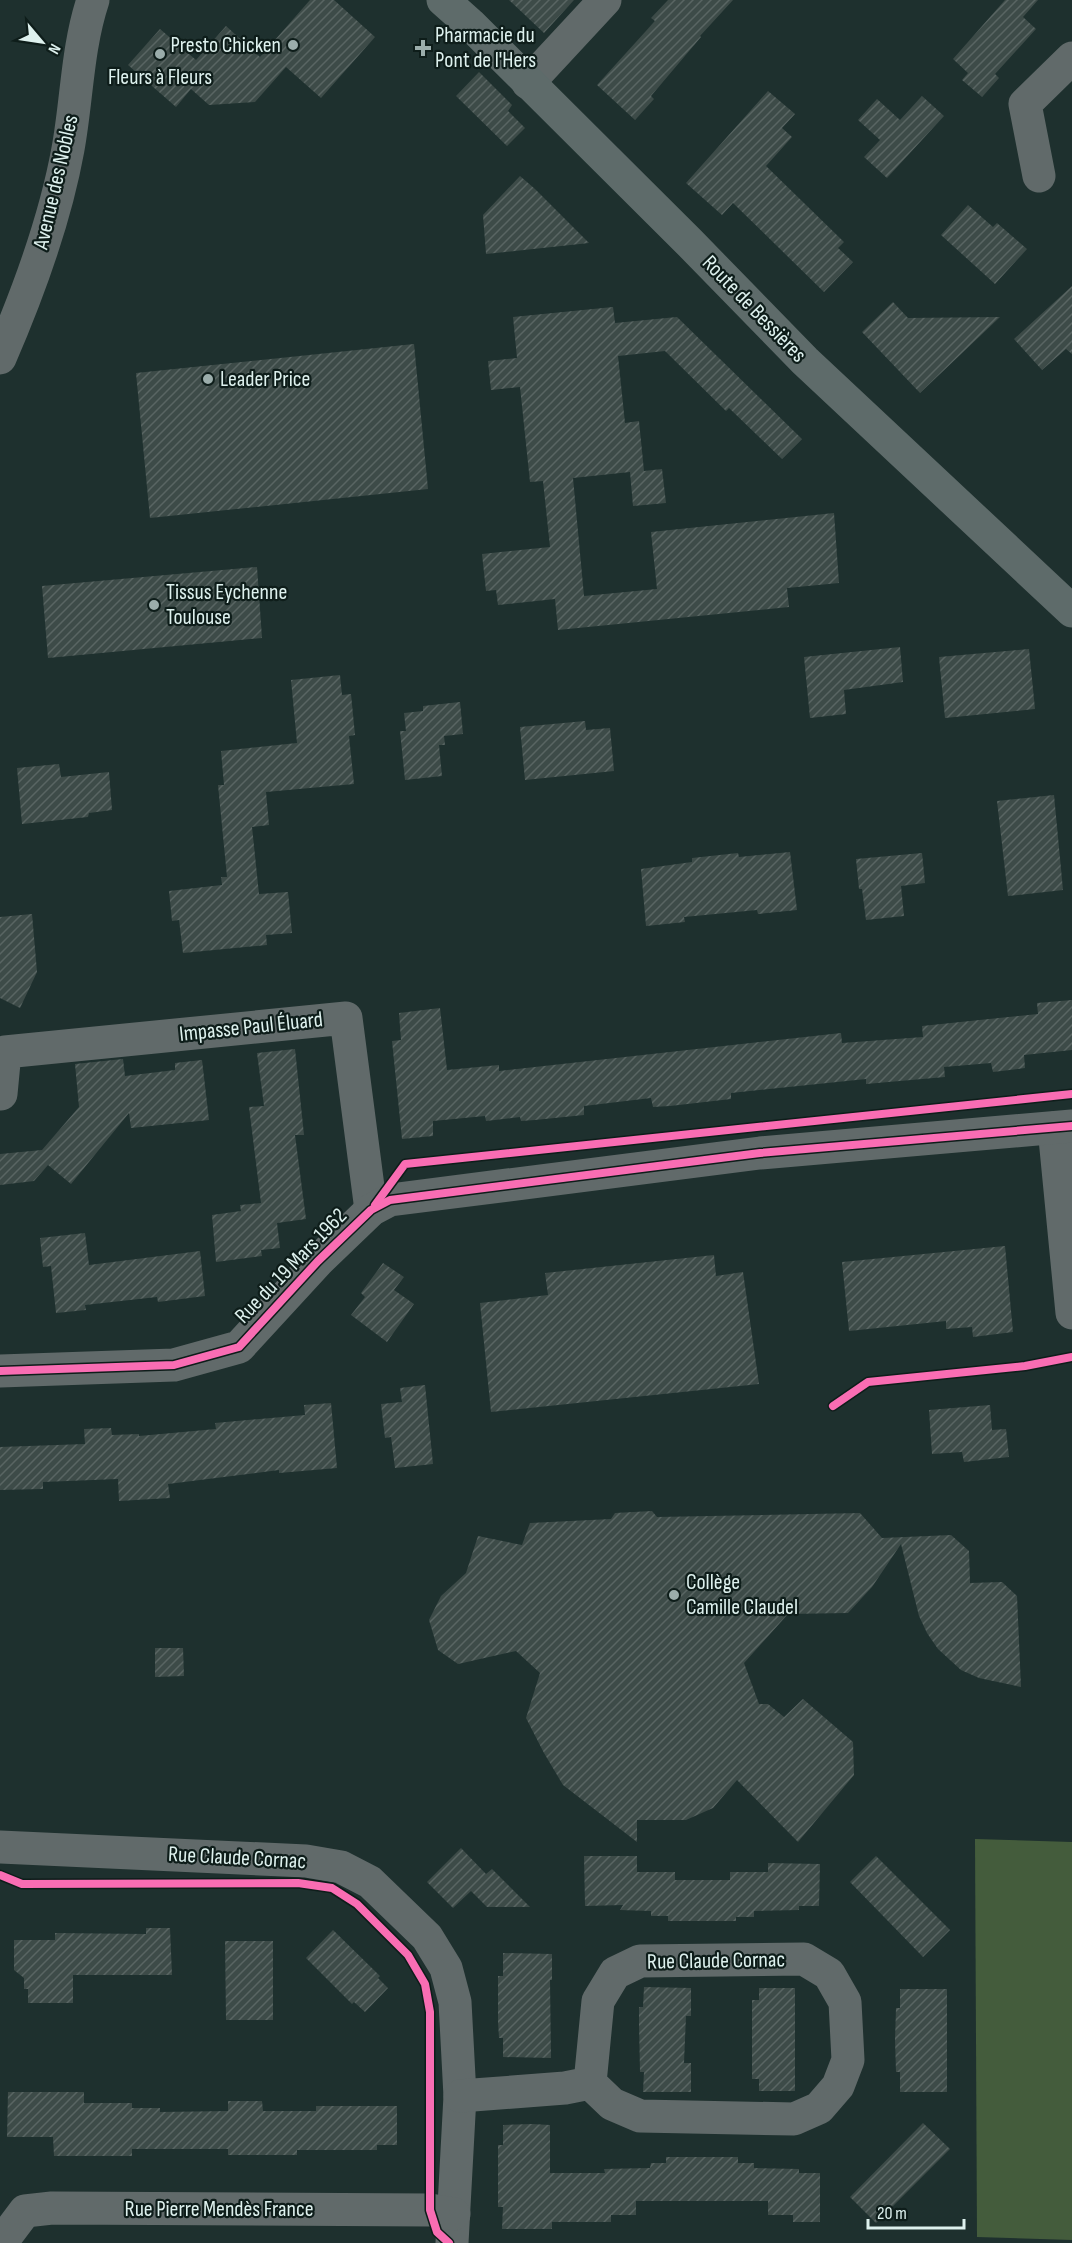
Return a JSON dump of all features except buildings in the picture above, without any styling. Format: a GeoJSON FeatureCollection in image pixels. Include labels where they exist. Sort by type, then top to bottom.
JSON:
{"type":"FeatureCollection","features":[{"type":"Feature","properties":{"kind":"main road","name":"Route de Bessières"},"geometry":{"type":"LineString","coordinates":[[442,0],[470,24],[805,361],[1072,611]]}},
{"type":"Feature","properties":{"kind":"street","name":"Avenue des Nobles"},"geometry":{"type":"LineString","coordinates":[[0,358],[16,323],[51,222],[68,150],[85,24],[93,0]]}},
{"type":"Feature","properties":{"kind":"street"},"geometry":{"type":"LineString","coordinates":[[528,83],[605,0]]}},
{"type":"Feature","properties":{"kind":"street"},"geometry":{"type":"LineString","coordinates":[[1039,176],[1025,104],[1072,58]]}},
{"type":"Feature","properties":{"kind":"street","name":"Impasse Paul Éluard"},"geometry":{"type":"LineString","coordinates":[[1,1094],[5,1052],[346,1018],[371,1210]]}},
{"type":"Feature","properties":{"kind":"street"},"geometry":{"type":"LineString","coordinates":[[1063,1127],[1072,1313]]}},
{"type":"Feature","properties":{"kind":"street","name":"Rue du 19 Mars 1962"},"geometry":{"type":"LineString","coordinates":[[0,1371],[174,1365],[239,1347],[318,1261],[371,1210],[390,1200],[760,1153],[1063,1127]]}},
{"type":"Feature","properties":{"kind":"street","name":"Rue Claude Cornac"},"geometry":{"type":"LineString","coordinates":[[0,1847],[306,1861],[341,1867],[370,1882],[427,1937],[446,1968],[455,2002],[460,2096],[453,2229]]}},
{"type":"Feature","properties":{"kind":"street","name":"Rue Claude Cornac"},"geometry":{"type":"LineString","coordinates":[[804,1959],[829,1974],[845,2002],[848,2060],[838,2086],[819,2108],[794,2118],[640,2116],[612,2104],[590,2083],[598,2001],[615,1973],[639,1960],[804,1959]]}},
{"type":"Feature","properties":{"kind":"street"},"geometry":{"type":"LineString","coordinates":[[460,2096],[565,2088],[590,2083]]}},
{"type":"Feature","properties":{"kind":"street","name":"Rue Pierre Mendès France"},"geometry":{"type":"LineString","coordinates":[[1,2243],[25,2211],[52,2208],[430,2210],[453,2229]]}},
{"type":"Feature","properties":{"kind":"green space"},"geometry":{"type":"Polygon","coordinates":[[[975,1839],[1072,1842],[1072,2240],[977,2237],[975,1839]]]}},
{"type":"Feature","properties":{"kind":"cycle path"},"geometry":{"type":"LineString","coordinates":[[375,1205],[405,1164],[1072,1094]]}},
{"type":"Feature","properties":{"kind":"cycle path"},"geometry":{"type":"LineString","coordinates":[[0,1371],[174,1365],[239,1347],[318,1261],[371,1210],[390,1200],[760,1153],[1072,1126]]}},
{"type":"Feature","properties":{"kind":"cycle path"},"geometry":{"type":"LineString","coordinates":[[833,1406],[868,1382],[1025,1366],[1072,1357]]}},
{"type":"Feature","properties":{"kind":"cycle path"},"geometry":{"type":"LineString","coordinates":[[0,1875],[22,1884],[298,1883],[332,1888],[357,1904],[408,1955],[425,1984],[430,2012],[430,2210],[437,2232],[449,2243]]}},
{"type":"Feature","properties":{"kind":"place","name":"Presto Chicken"},"geometry":{"type":"Point","coordinates":[293,45]}},
{"type":"Feature","properties":{"kind":"place","name":"Pharmacie du Pont de l'Hers"},"geometry":{"type":"Point","coordinates":[423,48]}},
{"type":"Feature","properties":{"kind":"place","name":"Fleurs à Fleurs"},"geometry":{"type":"Point","coordinates":[160,54]}},
{"type":"Feature","properties":{"kind":"place","name":"Leader Price"},"geometry":{"type":"Point","coordinates":[208,379]}},
{"type":"Feature","properties":{"kind":"place","name":"Tissus Eychenne Toulouse"},"geometry":{"type":"Point","coordinates":[154,605]}},
{"type":"Feature","properties":{"kind":"place","name":"Collège Camille Claudel"},"geometry":{"type":"Point","coordinates":[674,1595]}}]}
